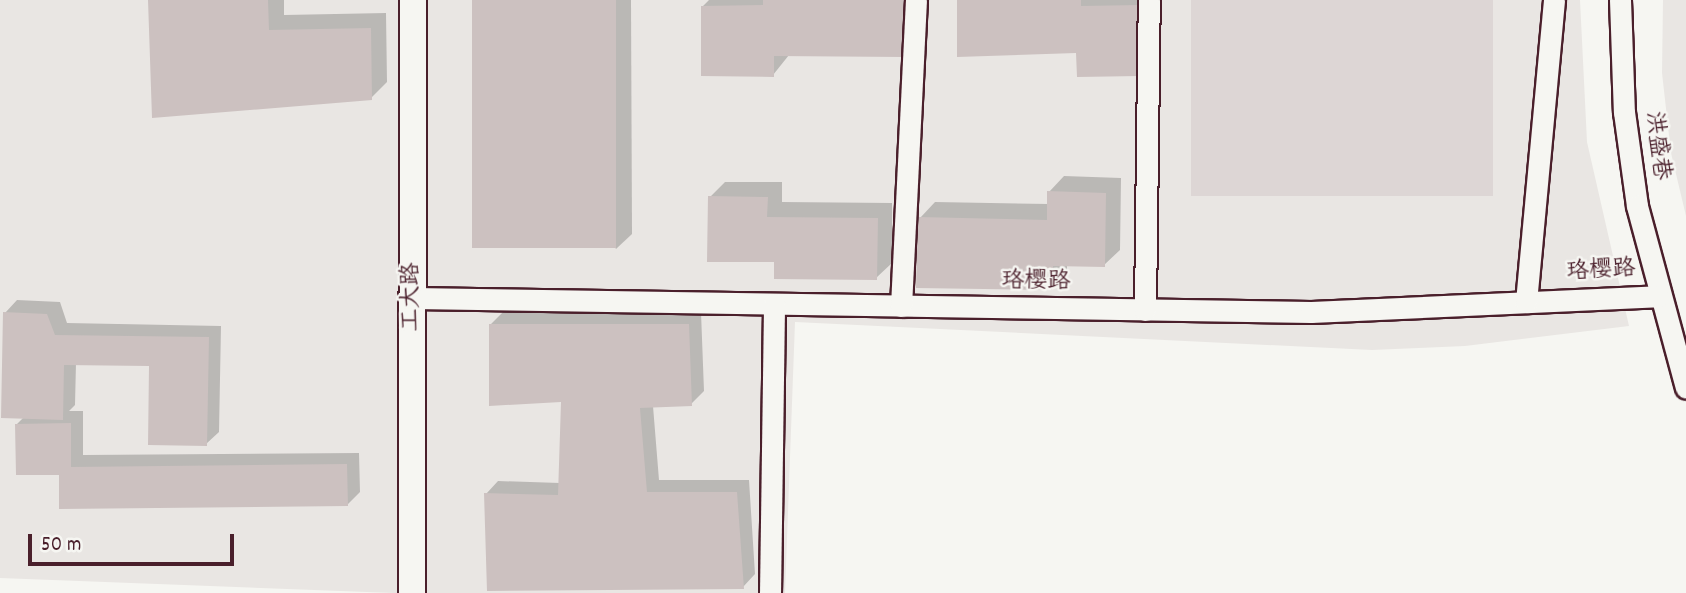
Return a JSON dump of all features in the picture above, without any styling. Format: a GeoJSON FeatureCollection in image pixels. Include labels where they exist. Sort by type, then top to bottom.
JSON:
{"type":"FeatureCollection","features":[{"type":"Feature","properties":{"kind":"street","name":"工大路"},"geometry":{"type":"LineString","coordinates":[[412,593],[413,0]]}},
{"type":"Feature","properties":{"kind":"street"},"geometry":{"type":"LineString","coordinates":[[901,306],[916,0]]}},
{"type":"Feature","properties":{"kind":"street"},"geometry":{"type":"LineString","coordinates":[[1145,310],[1149,0]]}},
{"type":"Feature","properties":{"kind":"street"},"geometry":{"type":"LineString","coordinates":[[1526,302],[1554,0]]}},
{"type":"Feature","properties":{"kind":"street","name":"洪盛巷"},"geometry":{"type":"LineString","coordinates":[[1620,0],[1624,112],[1637,206],[1658,296],[1686,388]]}},
{"type":"Feature","properties":{"kind":"street","name":"珞樱路"},"geometry":{"type":"LineString","coordinates":[[413,298],[1311,312],[1658,296]]}},
{"type":"Feature","properties":{"kind":"street"},"geometry":{"type":"LineString","coordinates":[[770,593],[774,304]]}},
{"type":"Feature","properties":{"kind":"shaded area"},"geometry":{"type":"Polygon","coordinates":[[[0,0],[1580,0],[1587,142],[1629,326],[1465,346],[1372,350],[795,322],[785,593],[394,593],[0,578],[0,0]]]}},
{"type":"Feature","properties":{"kind":"shaded area"},"geometry":{"type":"Polygon","coordinates":[[[1191,0],[1493,0],[1493,196],[1191,196],[1191,0]]]}},
{"type":"Feature","properties":{"kind":"shaded area"},"geometry":{"type":"Polygon","coordinates":[[[1663,0],[1686,0],[1686,216],[1671,153],[1662,73],[1663,0]]]}},
{"type":"Feature","properties":{"kind":"building"},"geometry":{"type":"Polygon","coordinates":[[[148,0],[268,0],[269,30],[371,28],[372,100],[152,118],[148,0]]]}},
{"type":"Feature","properties":{"kind":"building"},"geometry":{"type":"Polygon","coordinates":[[[472,0],[616,0],[616,248],[472,248],[472,0]]]}},
{"type":"Feature","properties":{"kind":"building"},"geometry":{"type":"Polygon","coordinates":[[[763,0],[905,0],[904,57],[774,56],[774,77],[701,76],[701,6],[763,5],[763,0]]]}},
{"type":"Feature","properties":{"kind":"building"},"geometry":{"type":"Polygon","coordinates":[[[957,0],[1081,0],[1081,6],[1140,5],[1139,76],[1077,77],[1076,53],[957,57],[957,0]]]}},
{"type":"Feature","properties":{"kind":"building"},"geometry":{"type":"Polygon","coordinates":[[[1047,191],[1106,193],[1105,267],[1053,266],[1052,290],[916,288],[918,217],[1047,220],[1047,191]]]}},
{"type":"Feature","properties":{"kind":"building"},"geometry":{"type":"Polygon","coordinates":[[[708,196],[768,197],[767,217],[878,218],[877,280],[774,279],[774,262],[707,262],[708,196]]]}},
{"type":"Feature","properties":{"kind":"building"},"geometry":{"type":"Polygon","coordinates":[[[3,312],[47,314],[55,335],[209,337],[207,446],[148,445],[149,366],[64,365],[63,420],[1,418],[3,312]]]}},
{"type":"Feature","properties":{"kind":"building"},"geometry":{"type":"Polygon","coordinates":[[[489,324],[689,324],[692,406],[640,408],[647,492],[737,492],[744,589],[487,591],[484,493],[558,495],[561,402],[489,406],[489,324]]]}},
{"type":"Feature","properties":{"kind":"building"},"geometry":{"type":"Polygon","coordinates":[[[71,423],[71,467],[347,464],[348,506],[59,509],[59,475],[16,475],[15,424],[71,423]]]}}]}
